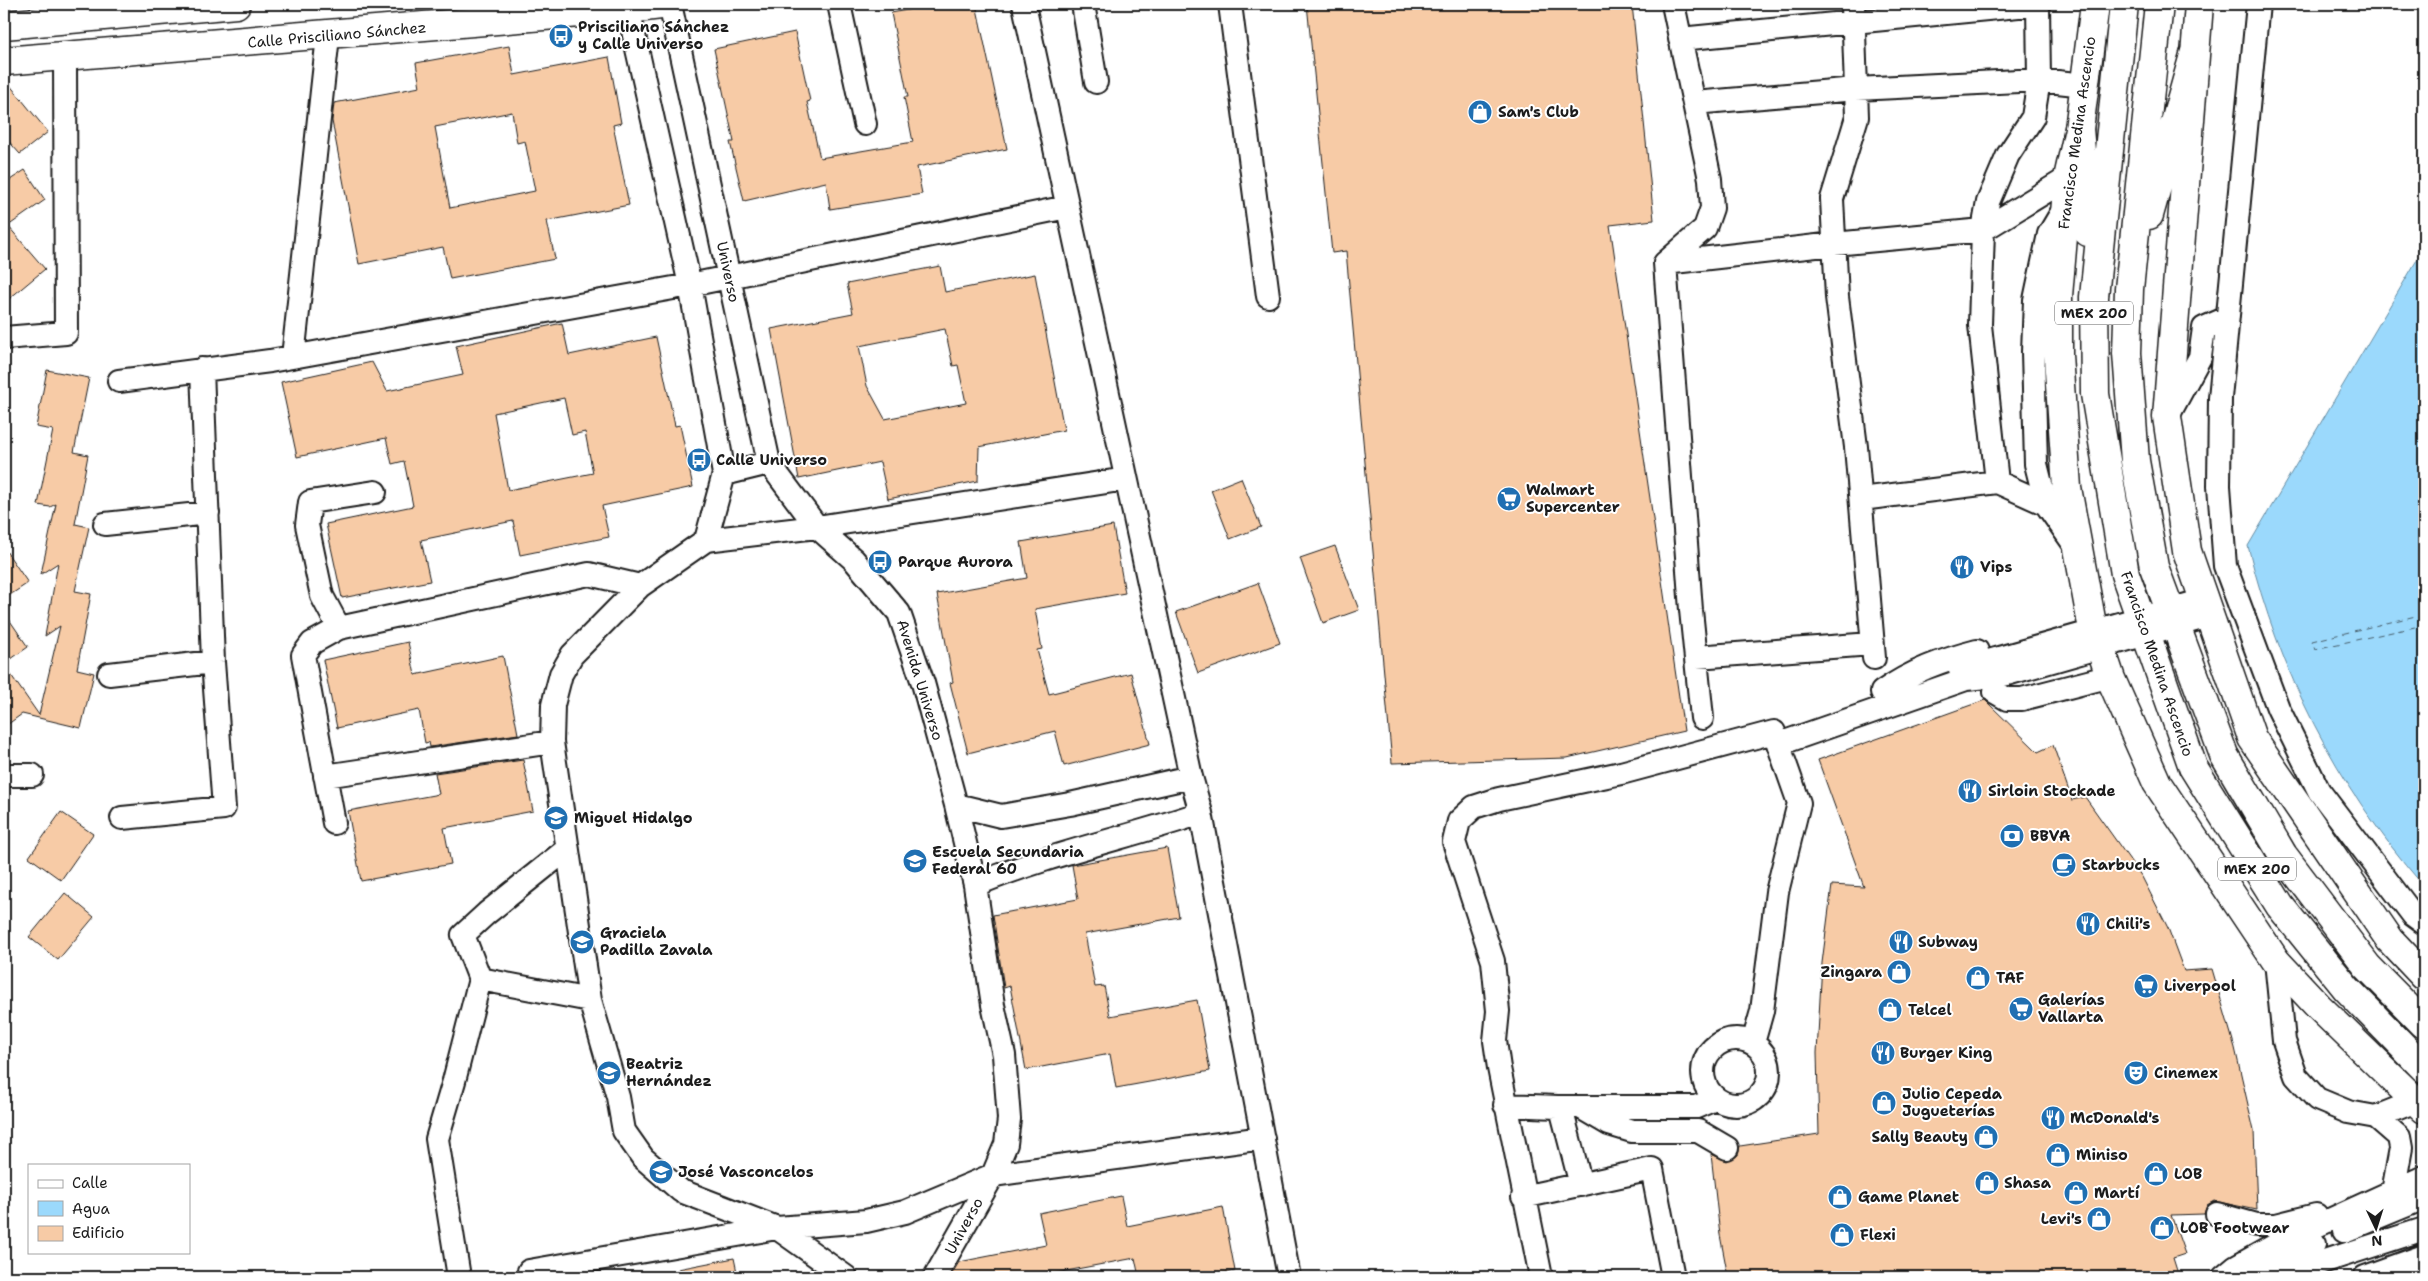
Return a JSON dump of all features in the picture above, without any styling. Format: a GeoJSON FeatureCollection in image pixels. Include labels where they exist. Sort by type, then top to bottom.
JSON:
{"type":"FeatureCollection","features":[{"type":"Feature","properties":{"kind":"main road"},"geometry":{"type":"LineString","coordinates":[[4,24],[236,4]]}},
{"type":"Feature","properties":{"kind":"main road","name":"Calle Prisciliano Sánchez"},"geometry":{"type":"LineString","coordinates":[[4,61],[328,36],[669,4]]}},
{"type":"Feature","properties":{"kind":"main road","name":"Francisco Medina Ascencio"},"geometry":{"type":"LineString","coordinates":[[2095,4],[2080,128],[2068,178],[2058,296],[2058,355],[2067,488],[2078,550],[2100,647],[2157,783],[2276,961],[2319,1008],[2420,1105]]}},
{"type":"Feature","properties":{"kind":"main road","name":"Francisco Medina Ascencio"},"geometry":{"type":"LineString","coordinates":[[2124,4],[2094,297],[2095,394],[2125,574],[2193,767],[2280,906],[2347,989],[2424,1068]]}},
{"type":"Feature","properties":{"kind":"main road","name":"Francisco Medina Ascencio"},"geometry":{"type":"LineString","coordinates":[[2159,4],[2129,288],[2127,353],[2135,461],[2154,567],[2224,755],[2284,855],[2367,966],[2424,1024]]}},
{"type":"Feature","properties":{"kind":"main road"},"geometry":{"type":"LineString","coordinates":[[2199,4],[2167,417],[2187,551],[2252,738],[2390,940],[2424,976]]}},
{"type":"Feature","properties":{"kind":"main road"},"geometry":{"type":"LineString","coordinates":[[2129,288],[2194,55]]}},
{"type":"Feature","properties":{"kind":"main road"},"geometry":{"type":"LineString","coordinates":[[2080,128],[2094,297]]}},
{"type":"Feature","properties":{"kind":"street","name":"Universo"},"geometry":{"type":"LineString","coordinates":[[669,4],[769,463],[817,527]]}},
{"type":"Feature","properties":{"kind":"street"},"geometry":{"type":"LineString","coordinates":[[838,4],[865,124]]}},
{"type":"Feature","properties":{"kind":"street"},"geometry":{"type":"LineString","coordinates":[[1084,4],[1096,82]]}},
{"type":"Feature","properties":{"kind":"street"},"geometry":{"type":"LineString","coordinates":[[1230,4],[1268,296]]}},
{"type":"Feature","properties":{"kind":"street"},"geometry":{"type":"LineString","coordinates":[[1665,263],[1705,228],[1712,208],[1710,179],[1673,4]]}},
{"type":"Feature","properties":{"kind":"street"},"geometry":{"type":"LineString","coordinates":[[1680,39],[1854,13],[2039,4],[2039,80],[2033,117],[2008,155],[1988,202],[1983,230],[1980,325],[1997,482]]}},
{"type":"Feature","properties":{"kind":"street"},"geometry":{"type":"LineString","coordinates":[[2258,4],[2227,318],[2220,418],[2219,486],[2224,566],[2278,708],[2319,791],[2413,916],[2424,923]]}},
{"type":"Feature","properties":{"kind":"street"},"geometry":{"type":"LineString","coordinates":[[1024,5],[1191,776],[1201,814],[1289,1277]]}},
{"type":"Feature","properties":{"kind":"street"},"geometry":{"type":"LineString","coordinates":[[628,7],[690,285],[724,474],[706,540]]}},
{"type":"Feature","properties":{"kind":"street"},"geometry":{"type":"LineString","coordinates":[[1696,657],[1873,651],[1861,499],[1837,297],[1832,199],[1857,117],[1854,13]]}},
{"type":"Feature","properties":{"kind":"street"},"geometry":{"type":"LineString","coordinates":[[293,357],[328,36]]}},
{"type":"Feature","properties":{"kind":"street"},"geometry":{"type":"LineString","coordinates":[[4,338],[66,333],[64,57]]}},
{"type":"Feature","properties":{"kind":"street"},"geometry":{"type":"LineString","coordinates":[[1694,102],[1856,89],[2039,80],[2085,85]]}},
{"type":"Feature","properties":{"kind":"street"},"geometry":{"type":"LineString","coordinates":[[1665,263],[1983,230],[2068,178]]}},
{"type":"Feature","properties":{"kind":"street"},"geometry":{"type":"LineString","coordinates":[[2066,206],[2049,234],[2035,300],[2033,361],[2036,464],[2046,504],[2078,550]]}},
{"type":"Feature","properties":{"kind":"street"},"geometry":{"type":"LineString","coordinates":[[119,381],[293,357],[690,285],[1067,207]]}},
{"type":"Feature","properties":{"kind":"street"},"geometry":{"type":"LineString","coordinates":[[1665,263],[1675,416],[1702,718]]}},
{"type":"Feature","properties":{"kind":"street"},"geometry":{"type":"LineString","coordinates":[[2167,417],[2200,357],[2204,328],[2227,318]]}},
{"type":"Feature","properties":{"kind":"street"},"geometry":{"type":"LineString","coordinates":[[122,818],[224,808],[213,662],[202,369]]}},
{"type":"Feature","properties":{"kind":"street"},"geometry":{"type":"LineString","coordinates":[[724,474],[769,463]]}},
{"type":"Feature","properties":{"kind":"street"},"geometry":{"type":"LineString","coordinates":[[846,1277],[777,1228],[680,1191],[644,1158],[624,1131],[618,1097],[590,1000],[552,742],[552,713],[561,674],[572,655],[585,640],[640,586],[706,540],[817,527],[1126,478]]}},
{"type":"Feature","properties":{"kind":"street"},"geometry":{"type":"LineString","coordinates":[[1861,499],[1997,482],[2046,504]]}},
{"type":"Feature","properties":{"kind":"street"},"geometry":{"type":"LineString","coordinates":[[339,628],[322,596],[307,525],[310,502],[375,492]]}},
{"type":"Feature","properties":{"kind":"street"},"geometry":{"type":"LineString","coordinates":[[105,524],[208,513]]}},
{"type":"Feature","properties":{"kind":"street","name":"Avenida Universo"},"geometry":{"type":"LineString","coordinates":[[817,527],[854,560],[899,613],[923,683],[956,805],[975,885],[993,1005],[1004,1055],[1009,1119],[1006,1144],[993,1175]]}},
{"type":"Feature","properties":{"kind":"street"},"geometry":{"type":"LineString","coordinates":[[334,823],[304,654],[312,643],[339,628],[589,574],[640,586]]}},
{"type":"Feature","properties":{"kind":"street"},"geometry":{"type":"LineString","coordinates":[[1886,699],[1995,692],[2007,698],[2022,699],[2100,647],[2143,626],[2207,608]]}},
{"type":"Feature","properties":{"kind":"street"},"geometry":{"type":"LineString","coordinates":[[1886,699],[1904,676],[1936,662],[2100,647]]}},
{"type":"Feature","properties":{"kind":"street"},"geometry":{"type":"LineString","coordinates":[[1541,1277],[1505,1105],[1495,1041],[1498,1011],[1493,961],[1454,842],[1459,821],[1474,806],[1499,799],[1777,738],[1886,699],[1966,680],[2000,676],[2100,647]]}},
{"type":"Feature","properties":{"kind":"street"},"geometry":{"type":"LineString","coordinates":[[109,674],[213,662]]}},
{"type":"Feature","properties":{"kind":"street"},"geometry":{"type":"LineString","coordinates":[[1753,1043],[1762,1011],[1770,928],[1799,803],[1777,738]]}},
{"type":"Feature","properties":{"kind":"street"},"geometry":{"type":"LineString","coordinates":[[325,776],[552,742]]}},
{"type":"Feature","properties":{"kind":"street"},"geometry":{"type":"LineString","coordinates":[[4,775],[32,775]]}},
{"type":"Feature","properties":{"kind":"street"},"geometry":{"type":"LineString","coordinates":[[956,805],[1001,816],[1070,804],[1191,776]]}},
{"type":"Feature","properties":{"kind":"street"},"geometry":{"type":"LineString","coordinates":[[975,885],[1057,854],[1148,831],[1201,814]]}},
{"type":"Feature","properties":{"kind":"street"},"geometry":{"type":"LineString","coordinates":[[460,1277],[437,1140],[480,979],[463,935],[487,912],[567,849]]}},
{"type":"Feature","properties":{"kind":"street"},"geometry":{"type":"LineString","coordinates":[[2276,961],[2284,1041],[2296,1076],[2317,1099],[2348,1112],[2376,1117],[2420,1105]]}},
{"type":"Feature","properties":{"kind":"street"},"geometry":{"type":"LineString","coordinates":[[480,979],[590,1000]]}},
{"type":"Feature","properties":{"kind":"street"},"geometry":{"type":"LineString","coordinates":[[1734,1039],[1753,1043],[1767,1060],[1768,1081],[1756,1100],[1735,1106],[1715,1099],[1703,1080],[1704,1061],[1715,1046],[1734,1039]]}},
{"type":"Feature","properties":{"kind":"street"},"geometry":{"type":"LineString","coordinates":[[1505,1105],[1696,1107],[1715,1099]]}},
{"type":"Feature","properties":{"kind":"street"},"geometry":{"type":"LineString","coordinates":[[1569,1107],[1609,1124],[1632,1131],[1698,1132],[1727,1148]]}},
{"type":"Feature","properties":{"kind":"street"},"geometry":{"type":"LineString","coordinates":[[1569,1107],[1562,1112],[1581,1185]]}},
{"type":"Feature","properties":{"kind":"street"},"geometry":{"type":"LineString","coordinates":[[2376,1117],[2399,1137],[2401,1148],[2393,1192]]}},
{"type":"Feature","properties":{"kind":"street"},"geometry":{"type":"LineString","coordinates":[[529,1271],[777,1228],[866,1221],[905,1212],[993,1175],[1263,1138]]}},
{"type":"Feature","properties":{"kind":"street"},"geometry":{"type":"LineString","coordinates":[[1523,1197],[1652,1170],[1673,1277]]}},
{"type":"Feature","properties":{"kind":"street","name":"Universo"},"geometry":{"type":"LineString","coordinates":[[935,1277],[993,1175]]}},
{"type":"Feature","properties":{"kind":"street"},"geometry":{"type":"LineString","coordinates":[[2224,1277],[2236,1267],[2277,1244],[2424,1177]]}},
{"type":"Feature","properties":{"kind":"street"},"geometry":{"type":"LineString","coordinates":[[2258,1277],[2291,1254],[2424,1198]]}},
{"type":"Feature","properties":{"kind":"street"},"geometry":{"type":"LineString","coordinates":[[2217,1214],[2257,1225],[2276,1225],[2373,1201]]}},
{"type":"Feature","properties":{"kind":"street"},"geometry":{"type":"LineString","coordinates":[[2291,1254],[2358,1237],[2424,1212]]}},
{"type":"Feature","properties":{"kind":"street"},"geometry":{"type":"LineString","coordinates":[[2276,1277],[2424,1229]]}},
{"type":"Feature","properties":{"kind":"street"},"geometry":{"type":"LineString","coordinates":[[2365,1277],[2424,1256]]}},
{"type":"Feature","properties":{"kind":"water"},"geometry":{"type":"Polygon","coordinates":[[[2424,248],[2424,882],[2421,883],[2362,806],[2314,725],[2276,638],[2248,546],[2424,248]]]}},
{"type":"Feature","properties":{"kind":"building"},"geometry":{"type":"Polygon","coordinates":[[[940,4],[976,4],[1007,149],[917,167],[922,194],[830,209],[826,182],[744,201],[730,142],[734,142],[714,49],[795,32],[810,101],[807,102],[820,158],[913,142],[904,97],[908,97],[891,13],[940,4]]]}},
{"type":"Feature","properties":{"kind":"building","name":"Walmart Supercenter"},"geometry":{"type":"Polygon","coordinates":[[[1307,4],[1632,4],[1654,220],[1610,225],[1684,731],[1567,758],[1392,763],[1346,251],[1332,253],[1307,4]]]}},
{"type":"Feature","properties":{"kind":"building"},"geometry":{"type":"Polygon","coordinates":[[[509,46],[514,75],[609,57],[621,123],[613,125],[629,205],[547,221],[555,259],[450,279],[443,247],[359,264],[332,121],[334,103],[420,87],[416,63],[509,46]],[[512,112],[435,127],[450,208],[535,191],[525,141],[517,143],[512,112]]]}},
{"type":"Feature","properties":{"kind":"building"},"geometry":{"type":"Polygon","coordinates":[[[4,78],[48,132],[20,154],[4,136],[4,78]]]}},
{"type":"Feature","properties":{"kind":"building"},"geometry":{"type":"Polygon","coordinates":[[[25,170],[45,200],[8,226],[45,269],[4,303],[4,184],[25,170]]]}},
{"type":"Feature","properties":{"kind":"building"},"geometry":{"type":"Polygon","coordinates":[[[940,266],[945,292],[1035,274],[1064,430],[979,447],[978,481],[888,499],[880,462],[799,479],[771,329],[853,313],[847,284],[940,266]],[[945,329],[859,346],[867,386],[885,419],[966,403],[958,365],[953,366],[945,329]]]}},
{"type":"Feature","properties":{"kind":"building"},"geometry":{"type":"Polygon","coordinates":[[[562,323],[569,355],[656,337],[675,426],[680,425],[693,487],[602,506],[609,537],[520,555],[513,521],[421,540],[430,581],[342,598],[326,524],[413,506],[404,461],[392,464],[386,438],[297,457],[281,382],[372,362],[387,391],[463,375],[456,346],[562,323]],[[564,398],[494,413],[508,490],[593,473],[585,432],[572,435],[564,398]]]}},
{"type":"Feature","properties":{"kind":"building"},"geometry":{"type":"Polygon","coordinates":[[[47,370],[89,378],[74,452],[88,455],[75,524],[89,527],[75,591],[91,594],[77,669],[94,673],[81,728],[22,714],[4,727],[4,665],[39,715],[60,626],[45,636],[58,563],[41,574],[56,504],[50,507],[38,505],[53,430],[36,427],[47,370]]]}},
{"type":"Feature","properties":{"kind":"building"},"geometry":{"type":"Polygon","coordinates":[[[1241,478],[1261,527],[1230,539],[1211,490],[1241,478]]]}},
{"type":"Feature","properties":{"kind":"building"},"geometry":{"type":"Polygon","coordinates":[[[1113,526],[1125,593],[1035,609],[1042,649],[1037,650],[1049,694],[1131,673],[1150,744],[1064,766],[1055,731],[968,753],[950,683],[953,682],[937,594],[1027,578],[1021,542],[1113,526]]]}},
{"type":"Feature","properties":{"kind":"building"},"geometry":{"type":"Polygon","coordinates":[[[1335,546],[1359,610],[1323,623],[1300,558],[1335,546]]]}},
{"type":"Feature","properties":{"kind":"building"},"geometry":{"type":"Polygon","coordinates":[[[4,548],[28,583],[4,599],[4,548]]]}},
{"type":"Feature","properties":{"kind":"building"},"geometry":{"type":"Polygon","coordinates":[[[1258,583],[1280,643],[1198,673],[1176,612],[1258,583]]]}},
{"type":"Feature","properties":{"kind":"building"},"geometry":{"type":"Polygon","coordinates":[[[4,612],[28,647],[4,664],[4,612]]]}},
{"type":"Feature","properties":{"kind":"building"},"geometry":{"type":"Polygon","coordinates":[[[408,642],[415,675],[503,656],[518,734],[430,747],[429,742],[425,743],[419,710],[337,728],[323,660],[408,642]]]}},
{"type":"Feature","properties":{"kind":"building","name":"Galerías Vallarta"},"geometry":{"type":"Polygon","coordinates":[[[1985,700],[2038,752],[2053,745],[2072,800],[2085,797],[2142,877],[2168,928],[2184,971],[2212,969],[2235,1048],[2254,1131],[2257,1210],[2214,1201],[2207,1205],[2204,1214],[2171,1215],[2185,1254],[2173,1258],[2179,1277],[1728,1277],[1720,1235],[1711,1154],[1727,1161],[1738,1155],[1740,1146],[1819,1134],[1817,1053],[1822,963],[1832,885],[1864,887],[1818,760],[1985,700]]]}},
{"type":"Feature","properties":{"kind":"building"},"geometry":{"type":"Polygon","coordinates":[[[523,760],[533,811],[444,828],[451,864],[361,881],[348,811],[439,794],[435,773],[523,760]]]}},
{"type":"Feature","properties":{"kind":"building"},"geometry":{"type":"Polygon","coordinates":[[[61,812],[93,834],[61,880],[29,857],[61,812]]]}},
{"type":"Feature","properties":{"kind":"building"},"geometry":{"type":"Polygon","coordinates":[[[1167,848],[1179,917],[1085,934],[1095,987],[1104,986],[1110,1016],[1197,1000],[1210,1071],[1116,1088],[1110,1054],[1026,1070],[1010,986],[1004,988],[993,915],[1078,899],[1072,865],[1167,848]]]}},
{"type":"Feature","properties":{"kind":"building"},"geometry":{"type":"Polygon","coordinates":[[[65,893],[94,917],[58,960],[29,937],[65,893]]]}},
{"type":"Feature","properties":{"kind":"building"},"geometry":{"type":"Polygon","coordinates":[[[1121,1196],[1127,1226],[1223,1207],[1235,1271],[1206,1277],[1139,1277],[1135,1258],[1045,1275],[1045,1277],[950,1277],[959,1262],[1046,1245],[1039,1213],[1121,1196]]]}},
{"type":"Feature","properties":{"kind":"building"},"geometry":{"type":"Polygon","coordinates":[[[734,1258],[738,1277],[679,1277],[678,1269],[734,1258]]]}},
{"type":"Feature","properties":{"kind":"ferry route"},"geometry":{"type":"LineString","coordinates":[[2424,614],[2312,641],[2315,649],[2424,625]]}},
{"type":"Feature","properties":{"kind":"place","name":"Prisciliano Sánchez y Calle Universo"},"geometry":{"type":"Point","coordinates":[561,36]}},
{"type":"Feature","properties":{"kind":"place","name":"Sam's Club"},"geometry":{"type":"Point","coordinates":[1480,112]}},
{"type":"Feature","properties":{"kind":"place","name":"Calle Universo"},"geometry":{"type":"Point","coordinates":[699,460]}},
{"type":"Feature","properties":{"kind":"place","name":"Walmart Supercenter"},"geometry":{"type":"Point","coordinates":[1509,499]}},
{"type":"Feature","properties":{"kind":"place","name":"Parque Aurora"},"geometry":{"type":"Point","coordinates":[880,562]}},
{"type":"Feature","properties":{"kind":"place","name":"Vips"},"geometry":{"type":"Point","coordinates":[1962,567]}},
{"type":"Feature","properties":{"kind":"place","name":"Sirloin Stockade"},"geometry":{"type":"Point","coordinates":[1970,791]}},
{"type":"Feature","properties":{"kind":"place","name":"Miguel Hidalgo"},"geometry":{"type":"Point","coordinates":[556,818]}},
{"type":"Feature","properties":{"kind":"place","name":"BBVA"},"geometry":{"type":"Point","coordinates":[2012,836]}},
{"type":"Feature","properties":{"kind":"place","name":"Escuela Secundaria Federal 60"},"geometry":{"type":"Point","coordinates":[915,861]}},
{"type":"Feature","properties":{"kind":"place","name":"Starbucks"},"geometry":{"type":"Point","coordinates":[2064,865]}},
{"type":"Feature","properties":{"kind":"place","name":"Chili's"},"geometry":{"type":"Point","coordinates":[2088,924]}},
{"type":"Feature","properties":{"kind":"place","name":"Graciela Padilla Zavala"},"geometry":{"type":"Point","coordinates":[582,942]}},
{"type":"Feature","properties":{"kind":"place","name":"Subway"},"geometry":{"type":"Point","coordinates":[1901,942]}},
{"type":"Feature","properties":{"kind":"place","name":"Zingara"},"geometry":{"type":"Point","coordinates":[1899,972]}},
{"type":"Feature","properties":{"kind":"place","name":"TAF"},"geometry":{"type":"Point","coordinates":[1978,978]}},
{"type":"Feature","properties":{"kind":"place","name":"Liverpool"},"geometry":{"type":"Point","coordinates":[2146,986]}},
{"type":"Feature","properties":{"kind":"place","name":"Galerías Vallarta"},"geometry":{"type":"Point","coordinates":[2021,1009]}},
{"type":"Feature","properties":{"kind":"place","name":"Telcel"},"geometry":{"type":"Point","coordinates":[1890,1010]}},
{"type":"Feature","properties":{"kind":"place","name":"Burger King"},"geometry":{"type":"Point","coordinates":[1883,1053]}},
{"type":"Feature","properties":{"kind":"place","name":"Beatriz Hernández"},"geometry":{"type":"Point","coordinates":[609,1073]}},
{"type":"Feature","properties":{"kind":"place","name":"Cinemex"},"geometry":{"type":"Point","coordinates":[2136,1073]}},
{"type":"Feature","properties":{"kind":"place","name":"Julio Cepeda Jugueterías"},"geometry":{"type":"Point","coordinates":[1884,1103]}},
{"type":"Feature","properties":{"kind":"place","name":"McDonald's"},"geometry":{"type":"Point","coordinates":[2053,1118]}},
{"type":"Feature","properties":{"kind":"place","name":"Sally Beauty"},"geometry":{"type":"Point","coordinates":[1986,1137]}},
{"type":"Feature","properties":{"kind":"place","name":"Miniso"},"geometry":{"type":"Point","coordinates":[2058,1155]}},
{"type":"Feature","properties":{"kind":"place","name":"José Vasconcelos"},"geometry":{"type":"Point","coordinates":[661,1172]}},
{"type":"Feature","properties":{"kind":"place","name":"LOB"},"geometry":{"type":"Point","coordinates":[2156,1174]}},
{"type":"Feature","properties":{"kind":"place","name":"Shasa"},"geometry":{"type":"Point","coordinates":[1987,1183]}},
{"type":"Feature","properties":{"kind":"place","name":"Martí"},"geometry":{"type":"Point","coordinates":[2076,1193]}},
{"type":"Feature","properties":{"kind":"place","name":"Game Planet"},"geometry":{"type":"Point","coordinates":[1840,1197]}},
{"type":"Feature","properties":{"kind":"place","name":"Levi's"},"geometry":{"type":"Point","coordinates":[2099,1219]}},
{"type":"Feature","properties":{"kind":"place","name":"LOB Footwear"},"geometry":{"type":"Point","coordinates":[2162,1228]}},
{"type":"Feature","properties":{"kind":"place","name":"Flexi"},"geometry":{"type":"Point","coordinates":[1842,1235]}}]}
